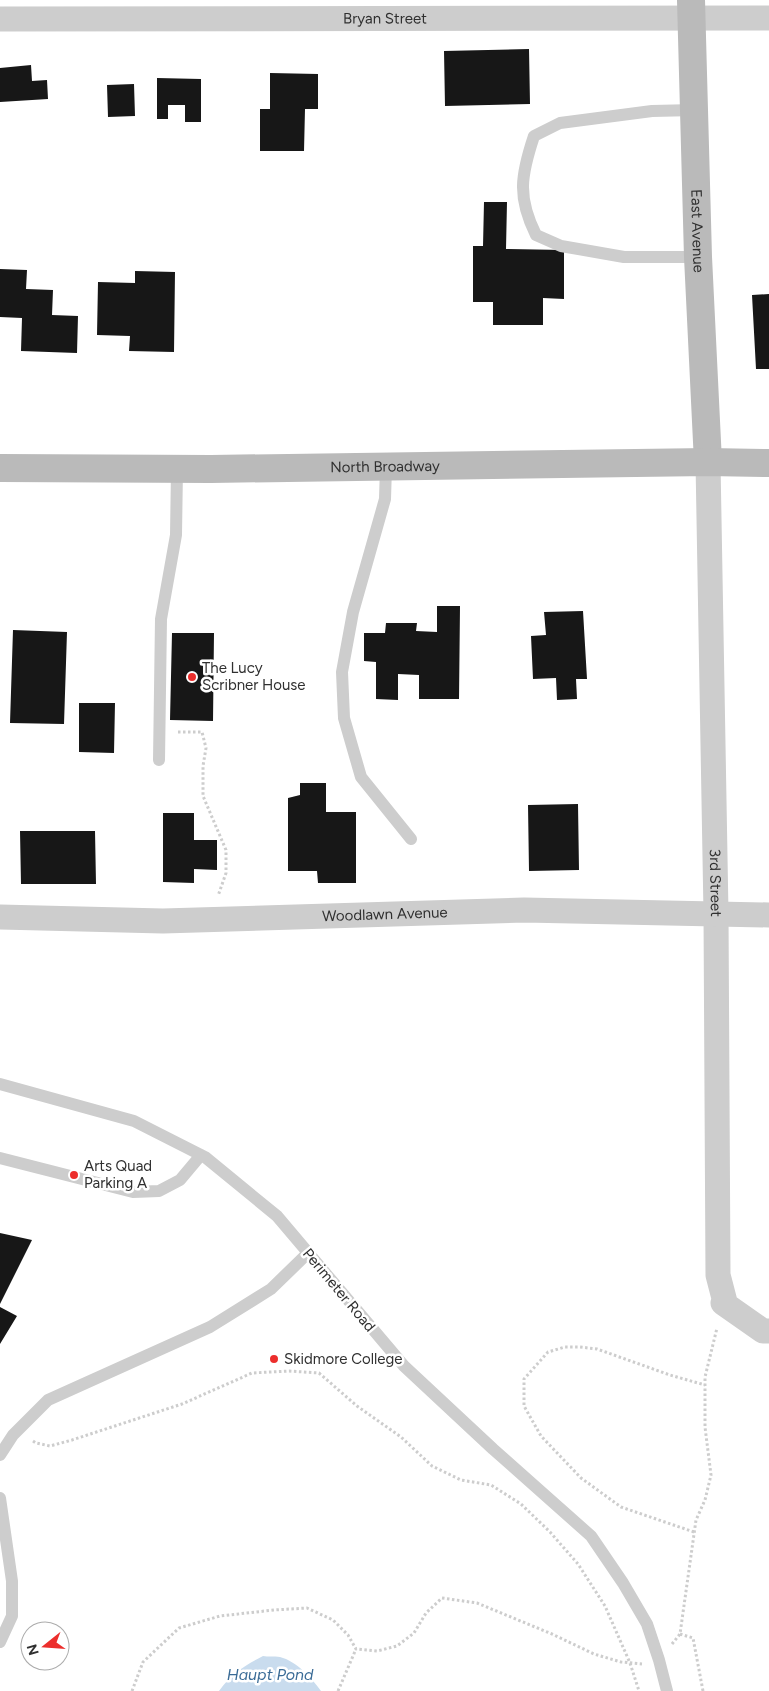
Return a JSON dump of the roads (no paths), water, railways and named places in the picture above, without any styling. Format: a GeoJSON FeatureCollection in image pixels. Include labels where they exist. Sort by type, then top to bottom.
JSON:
{"type":"FeatureCollection","features":[{"type":"Feature","properties":{"kind":"street","name":"Bryan Street"},"geometry":{"type":"LineString","coordinates":[[0,19],[692,9],[769,18]]}},
{"type":"Feature","properties":{"kind":"street","name":"East Avenue"},"geometry":{"type":"LineString","coordinates":[[692,9],[698,257],[708,462]]}},
{"type":"Feature","properties":{"kind":"street","name":"North Broadway"},"geometry":{"type":"LineString","coordinates":[[0,468],[177,469],[708,462],[769,463]]}},
{"type":"Feature","properties":{"kind":"street","name":"3rd Street"},"geometry":{"type":"LineString","coordinates":[[708,462],[716,913],[718,1275],[725,1302],[723,1303],[763,1331],[769,1331]]}},
{"type":"Feature","properties":{"kind":"street","name":"Woodlawn Avenue"},"geometry":{"type":"LineString","coordinates":[[0,917],[163,921],[524,910],[769,915]]}},
{"type":"Feature","properties":{"kind":"lane"},"geometry":{"type":"LineString","coordinates":[[694,110],[652,111],[560,123],[534,136],[526,162],[522,185],[525,208],[536,235],[561,246],[624,257],[698,257]]}},
{"type":"Feature","properties":{"kind":"lane"},"geometry":{"type":"LineString","coordinates":[[386,467],[384,499],[353,612],[342,672],[344,718],[361,777],[411,839]]}},
{"type":"Feature","properties":{"kind":"lane"},"geometry":{"type":"LineString","coordinates":[[159,760],[161,618],[176,535],[177,469]]}},
{"type":"Feature","properties":{"kind":"lane","name":"Perimeter Road"},"geometry":{"type":"LineString","coordinates":[[0,1084],[134,1122],[201,1155],[277,1216],[404,1366],[493,1449],[591,1536],[623,1583],[647,1624],[660,1660],[667,1691]]}},
{"type":"Feature","properties":{"kind":"lane"},"geometry":{"type":"LineString","coordinates":[[0,1158],[133,1192],[158,1191],[180,1180],[201,1155]]}},
{"type":"Feature","properties":{"kind":"lane"},"geometry":{"type":"LineString","coordinates":[[0,1455],[18,1430],[48,1400],[210,1326],[271,1289],[308,1253]]}},
{"type":"Feature","properties":{"kind":"lane"},"geometry":{"type":"LineString","coordinates":[[0,1498],[12,1581],[12,1616],[0,1642]]}},
{"type":"Feature","properties":{"kind":"water","name":"Haupt Pond"},"geometry":{"type":"Polygon","coordinates":[[[263,1656],[280,1657],[292,1662],[321,1691],[219,1691],[239,1670],[263,1656]]]}},
{"type":"Feature","properties":{"kind":"place","name":"The Lucy Scribner House"},"geometry":{"type":"Point","coordinates":[192,677]}},
{"type":"Feature","properties":{"kind":"place","name":"Arts Quad Parking A"},"geometry":{"type":"Point","coordinates":[74,1175]}},
{"type":"Feature","properties":{"kind":"place","name":"Skidmore College"},"geometry":{"type":"Point","coordinates":[274,1359]}}]}
